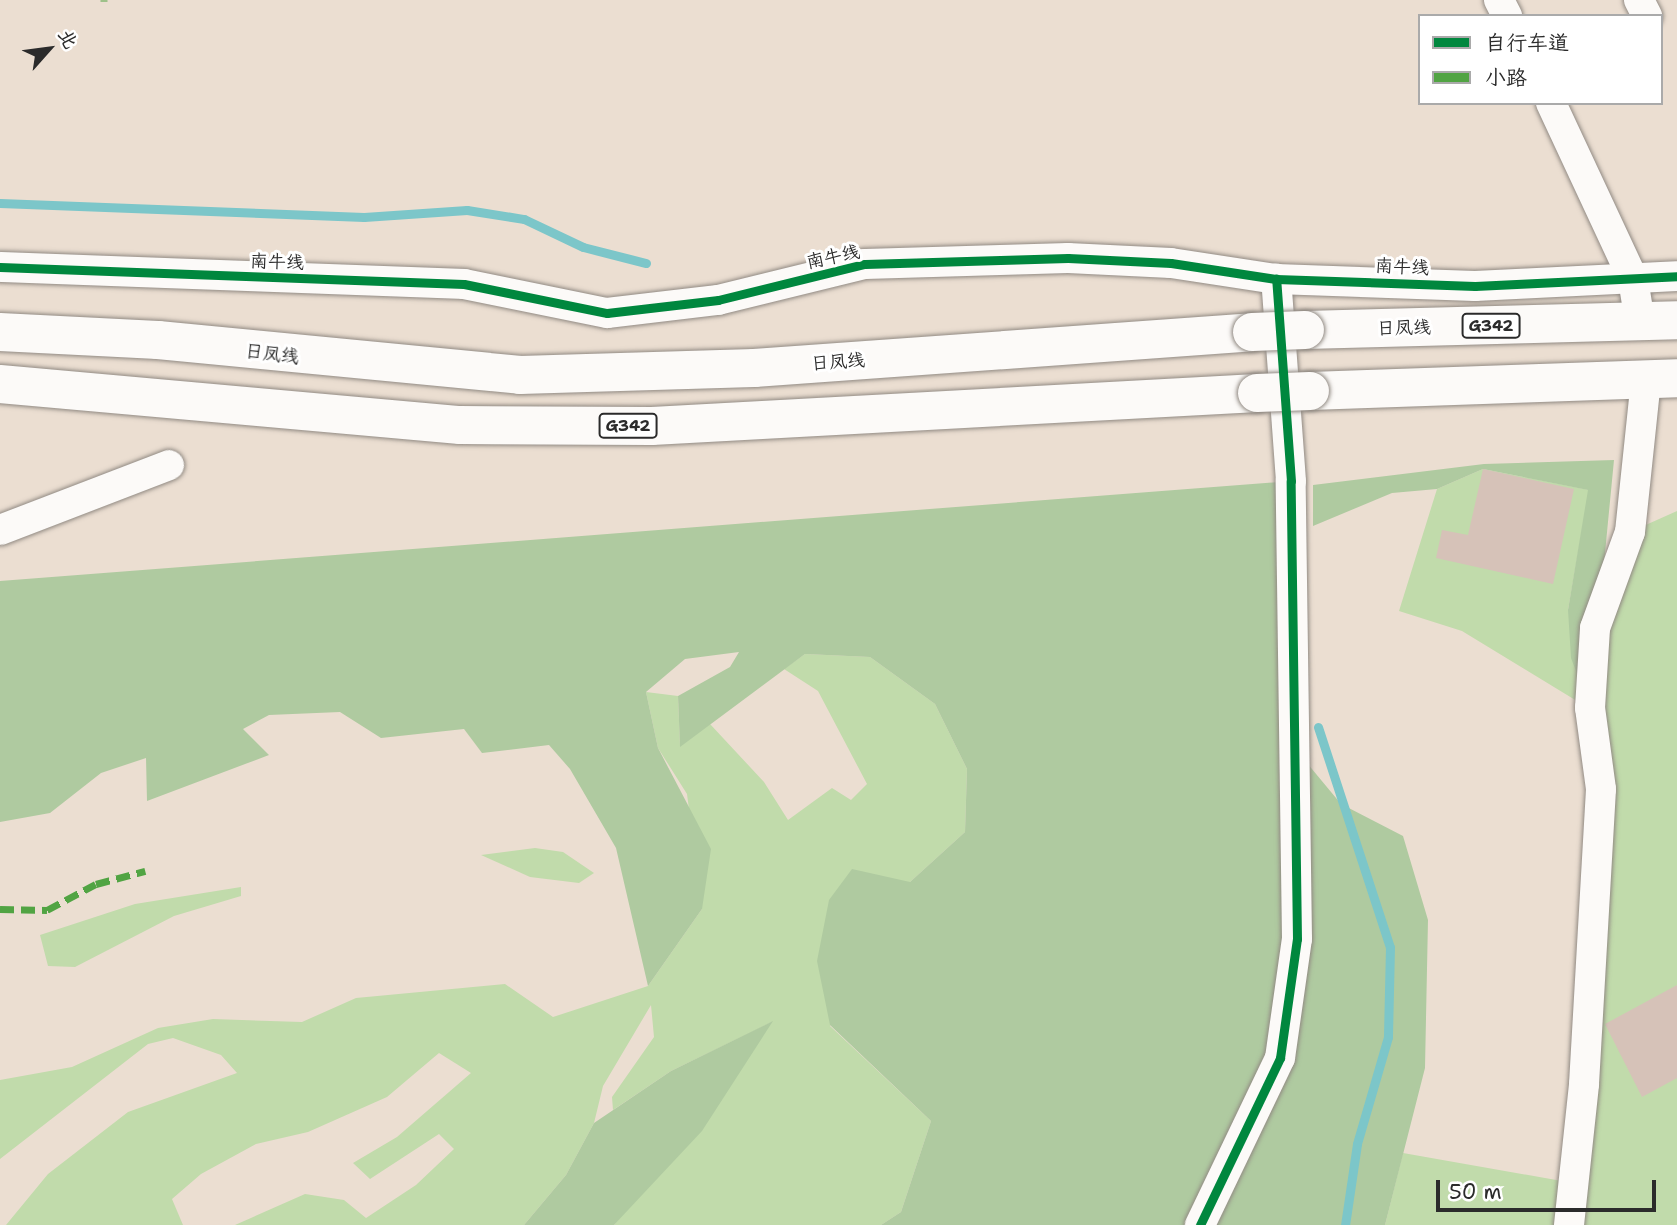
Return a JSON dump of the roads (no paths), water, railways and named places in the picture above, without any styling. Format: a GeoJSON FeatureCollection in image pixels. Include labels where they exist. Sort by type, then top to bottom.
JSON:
{"type":"FeatureCollection","features":[{"type":"Feature","properties":{"kind":"highway","name":"日凤线"},"geometry":{"type":"LineString","coordinates":[[0,332],[159,340],[520,375],[754,369],[1252,332],[1659,321]]}},
{"type":"Feature","properties":{"kind":"highway","name":"G342"},"geometry":{"type":"LineString","coordinates":[[0,384],[460,425],[625,426],[798,423],[1257,393],[1661,379]]}},
{"type":"Feature","properties":{"kind":"street"},"geometry":{"type":"LineString","coordinates":[[1552,105],[1633,279],[1659,321]]}},
{"type":"Feature","properties":{"kind":"street","name":"南牛线"},"geometry":{"type":"LineString","coordinates":[[0,267],[464,284],[607,313],[718,300],[865,264],[1068,258],[1171,263],[1276,279],[1475,286],[1677,276]]}},
{"type":"Feature","properties":{"kind":"street"},"geometry":{"type":"LineString","coordinates":[[1200,1225],[1279,1058],[1297,939],[1291,481],[1276,279]]}},
{"type":"Feature","properties":{"kind":"street"},"geometry":{"type":"LineString","coordinates":[[1569,1225],[1584,1084],[1601,789],[1590,708],[1595,628],[1630,532],[1661,379]]}},
{"type":"Feature","properties":{"kind":"street"},"geometry":{"type":"LineString","coordinates":[[0,530],[169,465]]}},
{"type":"Feature","properties":{"kind":"waterway"},"geometry":{"type":"LineString","coordinates":[[0,203],[364,217],[467,210],[524,219],[583,247],[646,263]]}},
{"type":"Feature","properties":{"kind":"waterway"},"geometry":{"type":"LineString","coordinates":[[1318,727],[1390,947],[1388,1037],[1357,1144],[1345,1225]]}}]}
